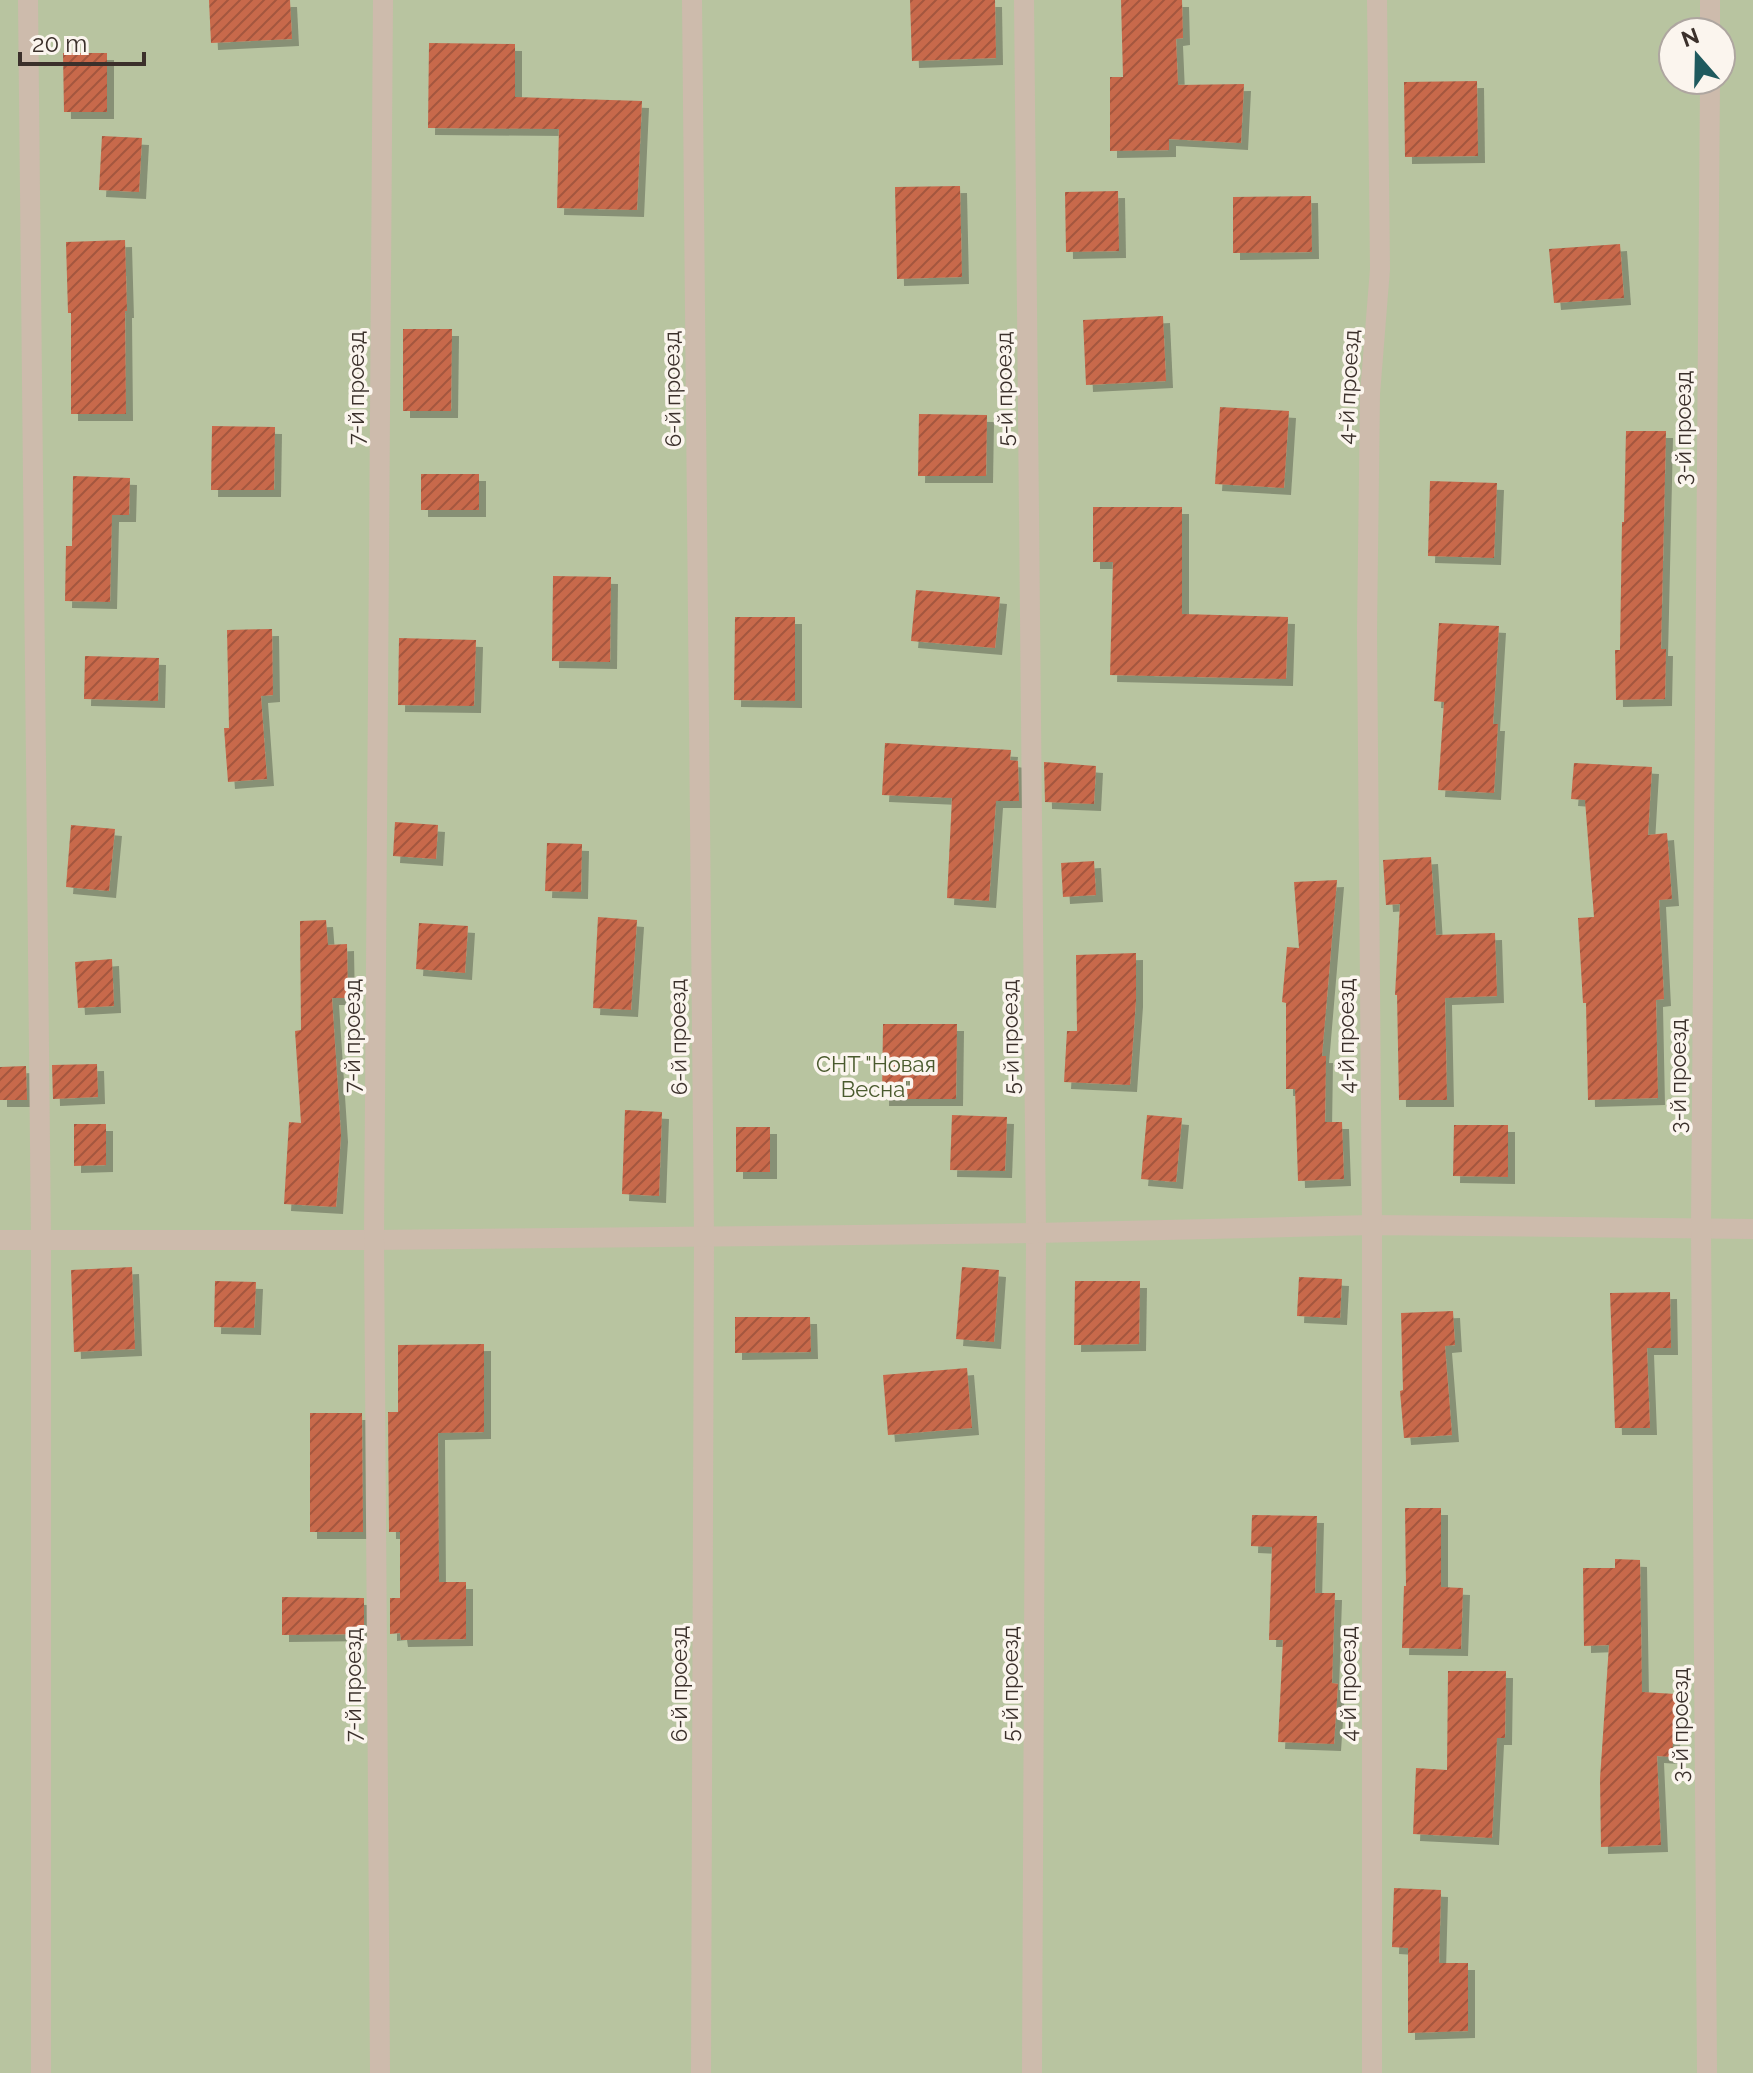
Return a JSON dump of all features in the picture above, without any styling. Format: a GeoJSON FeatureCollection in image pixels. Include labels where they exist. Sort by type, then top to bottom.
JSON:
{"type":"FeatureCollection","features":[{"type":"Feature","properties":{"kind":"street"},"geometry":{"type":"LineString","coordinates":[[28,0],[41,1239],[41,2073]]}},
{"type":"Feature","properties":{"kind":"street","name":"7-й проезд"},"geometry":{"type":"LineString","coordinates":[[380,2073],[374,1240],[383,0]]}},
{"type":"Feature","properties":{"kind":"street","name":"6-й проезд"},"geometry":{"type":"LineString","coordinates":[[692,0],[704,1235],[701,2073]]}},
{"type":"Feature","properties":{"kind":"street","name":"5-й проезд"},"geometry":{"type":"LineString","coordinates":[[1024,0],[1036,1233],[1032,2073]]}},
{"type":"Feature","properties":{"kind":"street","name":"4-й проезд"},"geometry":{"type":"LineString","coordinates":[[1372,2073],[1372,1225],[1367,631],[1370,394],[1380,269],[1377,0]]}},
{"type":"Feature","properties":{"kind":"street","name":"3-й проезд"},"geometry":{"type":"LineString","coordinates":[[1707,2073],[1701,1228],[1710,96]]}},
{"type":"Feature","properties":{"kind":"street"},"geometry":{"type":"LineString","coordinates":[[0,1240],[374,1240],[1036,1233],[1372,1225],[1753,1229]]}},
{"type":"Feature","properties":{"kind":"green space","name":"СНТ \"Новая Весна\""},"geometry":{"type":"Polygon","coordinates":[[[0,0],[1753,0],[1753,2073],[0,2073],[0,0]]]}},
{"type":"Feature","properties":{"kind":"building"},"geometry":{"type":"Polygon","coordinates":[[[209,0],[290,0],[292,39],[211,43],[209,0]]]}},
{"type":"Feature","properties":{"kind":"building"},"geometry":{"type":"Polygon","coordinates":[[[910,0],[995,0],[996,58],[912,61],[910,0]]]}},
{"type":"Feature","properties":{"kind":"building"},"geometry":{"type":"Polygon","coordinates":[[[1121,0],[1182,0],[1183,38],[1176,39],[1178,85],[1244,84],[1241,143],[1169,139],[1169,150],[1110,151],[1110,77],[1123,77],[1121,0]]]}},
{"type":"Feature","properties":{"kind":"building"},"geometry":{"type":"Polygon","coordinates":[[[429,43],[515,44],[515,97],[642,101],[637,210],[557,208],[559,129],[428,128],[429,43]]]}},
{"type":"Feature","properties":{"kind":"building"},"geometry":{"type":"Polygon","coordinates":[[[63,53],[107,53],[107,112],[64,112],[63,53]]]}},
{"type":"Feature","properties":{"kind":"building"},"geometry":{"type":"Polygon","coordinates":[[[1477,81],[1478,156],[1405,157],[1404,82],[1477,81]]]}},
{"type":"Feature","properties":{"kind":"building"},"geometry":{"type":"Polygon","coordinates":[[[102,136],[142,138],[139,192],[99,190],[102,136]]]}},
{"type":"Feature","properties":{"kind":"building"},"geometry":{"type":"Polygon","coordinates":[[[960,186],[962,277],[897,279],[895,187],[960,186]]]}},
{"type":"Feature","properties":{"kind":"building"},"geometry":{"type":"Polygon","coordinates":[[[1118,191],[1119,251],[1066,252],[1065,192],[1118,191]]]}},
{"type":"Feature","properties":{"kind":"building"},"geometry":{"type":"Polygon","coordinates":[[[1311,196],[1312,252],[1233,253],[1233,197],[1311,196]]]}},
{"type":"Feature","properties":{"kind":"building"},"geometry":{"type":"Polygon","coordinates":[[[125,240],[126,414],[71,414],[71,313],[68,313],[66,242],[125,240]]]}},
{"type":"Feature","properties":{"kind":"building"},"geometry":{"type":"Polygon","coordinates":[[[1620,244],[1624,298],[1554,303],[1549,249],[1620,244]]]}},
{"type":"Feature","properties":{"kind":"building"},"geometry":{"type":"Polygon","coordinates":[[[1163,316],[1166,381],[1086,385],[1083,320],[1163,316]]]}},
{"type":"Feature","properties":{"kind":"building"},"geometry":{"type":"Polygon","coordinates":[[[403,329],[452,329],[451,411],[403,411],[403,329]]]}},
{"type":"Feature","properties":{"kind":"building"},"geometry":{"type":"Polygon","coordinates":[[[1220,407],[1289,411],[1284,488],[1215,484],[1220,407]]]}},
{"type":"Feature","properties":{"kind":"building"},"geometry":{"type":"Polygon","coordinates":[[[919,414],[987,415],[986,476],[918,476],[919,414]]]}},
{"type":"Feature","properties":{"kind":"building"},"geometry":{"type":"Polygon","coordinates":[[[212,426],[275,427],[274,490],[211,490],[212,426]]]}},
{"type":"Feature","properties":{"kind":"building"},"geometry":{"type":"Polygon","coordinates":[[[1626,431],[1666,431],[1661,649],[1666,649],[1665,699],[1616,700],[1615,650],[1620,650],[1626,431]]]}},
{"type":"Feature","properties":{"kind":"building"},"geometry":{"type":"Polygon","coordinates":[[[421,474],[479,474],[479,510],[421,510],[421,474]]]}},
{"type":"Feature","properties":{"kind":"building"},"geometry":{"type":"Polygon","coordinates":[[[73,476],[130,478],[129,515],[112,515],[110,602],[65,601],[66,546],[72,546],[73,476]]]}},
{"type":"Feature","properties":{"kind":"building"},"geometry":{"type":"Polygon","coordinates":[[[1430,481],[1497,483],[1494,558],[1428,556],[1430,481]]]}},
{"type":"Feature","properties":{"kind":"building"},"geometry":{"type":"Polygon","coordinates":[[[1093,507],[1182,507],[1182,614],[1288,617],[1286,679],[1110,675],[1113,562],[1093,562],[1093,507]]]}},
{"type":"Feature","properties":{"kind":"building"},"geometry":{"type":"Polygon","coordinates":[[[553,576],[611,577],[610,662],[552,661],[553,576]]]}},
{"type":"Feature","properties":{"kind":"building"},"geometry":{"type":"Polygon","coordinates":[[[916,590],[1000,597],[995,648],[911,641],[916,590]]]}},
{"type":"Feature","properties":{"kind":"building"},"geometry":{"type":"Polygon","coordinates":[[[735,617],[795,617],[795,701],[734,700],[735,617]]]}},
{"type":"Feature","properties":{"kind":"building"},"geometry":{"type":"Polygon","coordinates":[[[1439,623],[1499,626],[1493,724],[1498,724],[1494,793],[1438,790],[1444,702],[1434,701],[1439,623]]]}},
{"type":"Feature","properties":{"kind":"building"},"geometry":{"type":"Polygon","coordinates":[[[272,629],[273,695],[261,696],[267,779],[228,782],[224,728],[229,728],[227,630],[272,629]]]}},
{"type":"Feature","properties":{"kind":"building"},"geometry":{"type":"Polygon","coordinates":[[[399,638],[476,640],[474,706],[398,705],[399,638]]]}},
{"type":"Feature","properties":{"kind":"building"},"geometry":{"type":"Polygon","coordinates":[[[85,656],[159,658],[158,701],[84,699],[85,656]]]}},
{"type":"Feature","properties":{"kind":"building"},"geometry":{"type":"Polygon","coordinates":[[[885,743],[1011,750],[1010,760],[1018,761],[1019,801],[996,801],[989,901],[947,898],[952,798],[882,795],[885,743]]]}},
{"type":"Feature","properties":{"kind":"building"},"geometry":{"type":"Polygon","coordinates":[[[1044,762],[1096,766],[1094,804],[1045,802],[1044,762]]]}},
{"type":"Feature","properties":{"kind":"building"},"geometry":{"type":"Polygon","coordinates":[[[1574,763],[1652,767],[1648,835],[1667,833],[1672,899],[1659,900],[1664,999],[1656,1000],[1658,1098],[1588,1100],[1586,1003],[1583,1003],[1578,918],[1594,917],[1585,800],[1571,799],[1574,763]]]}},
{"type":"Feature","properties":{"kind":"building"},"geometry":{"type":"Polygon","coordinates":[[[395,822],[438,825],[436,859],[393,856],[395,822]]]}},
{"type":"Feature","properties":{"kind":"building"},"geometry":{"type":"Polygon","coordinates":[[[71,825],[115,829],[109,891],[66,887],[71,825]]]}},
{"type":"Feature","properties":{"kind":"building"},"geometry":{"type":"Polygon","coordinates":[[[547,843],[582,844],[581,892],[545,891],[547,843]]]}},
{"type":"Feature","properties":{"kind":"building"},"geometry":{"type":"Polygon","coordinates":[[[1431,857],[1436,935],[1495,933],[1497,996],[1445,998],[1447,1100],[1399,1100],[1395,995],[1400,904],[1386,905],[1383,860],[1431,857]]]}},
{"type":"Feature","properties":{"kind":"building"},"geometry":{"type":"Polygon","coordinates":[[[1094,861],[1096,895],[1063,897],[1061,863],[1094,861]]]}},
{"type":"Feature","properties":{"kind":"building"},"geometry":{"type":"Polygon","coordinates":[[[1337,880],[1322,1056],[1326,1056],[1325,1122],[1342,1122],[1344,1179],[1298,1181],[1295,1089],[1286,1089],[1286,1003],[1282,1002],[1287,947],[1299,948],[1294,882],[1337,880]]]}},
{"type":"Feature","properties":{"kind":"building"},"geometry":{"type":"Polygon","coordinates":[[[598,917],[637,920],[631,1010],[593,1008],[598,917]]]}},
{"type":"Feature","properties":{"kind":"building"},"geometry":{"type":"Polygon","coordinates":[[[326,920],[328,945],[347,944],[348,998],[332,998],[341,1135],[336,1207],[284,1204],[289,1122],[301,1123],[295,1031],[301,1030],[300,921],[326,920]]]}},
{"type":"Feature","properties":{"kind":"building"},"geometry":{"type":"Polygon","coordinates":[[[419,923],[468,926],[465,973],[416,969],[419,923]]]}},
{"type":"Feature","properties":{"kind":"building"},"geometry":{"type":"Polygon","coordinates":[[[1136,953],[1130,1085],[1064,1082],[1067,1031],[1077,1031],[1076,955],[1136,953]]]}},
{"type":"Feature","properties":{"kind":"building"},"geometry":{"type":"Polygon","coordinates":[[[112,959],[114,1006],[78,1008],[75,962],[112,959]]]}},
{"type":"Feature","properties":{"kind":"building"},"geometry":{"type":"Polygon","coordinates":[[[883,1024],[957,1024],[956,1099],[882,1099],[883,1024]]]}},
{"type":"Feature","properties":{"kind":"building"},"geometry":{"type":"Polygon","coordinates":[[[97,1064],[98,1097],[53,1099],[52,1065],[97,1064]]]}},
{"type":"Feature","properties":{"kind":"building"},"geometry":{"type":"Polygon","coordinates":[[[26,1066],[27,1100],[0,1100],[0,1067],[26,1066]]]}},
{"type":"Feature","properties":{"kind":"building"},"geometry":{"type":"Polygon","coordinates":[[[625,1110],[662,1112],[659,1196],[622,1194],[625,1110]]]}},
{"type":"Feature","properties":{"kind":"building"},"geometry":{"type":"Polygon","coordinates":[[[952,1115],[1007,1117],[1005,1171],[950,1170],[952,1115]]]}},
{"type":"Feature","properties":{"kind":"building"},"geometry":{"type":"Polygon","coordinates":[[[1147,1115],[1182,1118],[1176,1182],[1141,1179],[1147,1115]]]}},
{"type":"Feature","properties":{"kind":"building"},"geometry":{"type":"Polygon","coordinates":[[[74,1124],[106,1124],[106,1165],[74,1166],[74,1124]]]}},
{"type":"Feature","properties":{"kind":"building"},"geometry":{"type":"Polygon","coordinates":[[[1454,1125],[1508,1125],[1508,1177],[1453,1176],[1454,1125]]]}},
{"type":"Feature","properties":{"kind":"building"},"geometry":{"type":"Polygon","coordinates":[[[736,1127],[770,1127],[770,1172],[736,1172],[736,1127]]]}},
{"type":"Feature","properties":{"kind":"building"},"geometry":{"type":"Polygon","coordinates":[[[132,1267],[135,1349],[74,1352],[71,1270],[132,1267]]]}},
{"type":"Feature","properties":{"kind":"building"},"geometry":{"type":"Polygon","coordinates":[[[962,1267],[999,1270],[994,1342],[956,1339],[962,1267]]]}},
{"type":"Feature","properties":{"kind":"building"},"geometry":{"type":"Polygon","coordinates":[[[1299,1277],[1342,1279],[1340,1318],[1297,1316],[1299,1277]]]}},
{"type":"Feature","properties":{"kind":"building"},"geometry":{"type":"Polygon","coordinates":[[[215,1281],[256,1282],[254,1328],[214,1327],[215,1281]]]}},
{"type":"Feature","properties":{"kind":"building"},"geometry":{"type":"Polygon","coordinates":[[[1075,1281],[1140,1281],[1139,1344],[1074,1345],[1075,1281]]]}},
{"type":"Feature","properties":{"kind":"building"},"geometry":{"type":"Polygon","coordinates":[[[1670,1292],[1671,1348],[1647,1348],[1650,1428],[1615,1428],[1610,1293],[1670,1292]]]}},
{"type":"Feature","properties":{"kind":"building"},"geometry":{"type":"Polygon","coordinates":[[[1453,1311],[1455,1345],[1445,1346],[1452,1435],[1404,1438],[1400,1391],[1403,1390],[1401,1313],[1453,1311]]]}},
{"type":"Feature","properties":{"kind":"building"},"geometry":{"type":"Polygon","coordinates":[[[735,1317],[810,1317],[811,1352],[735,1353],[735,1317]]]}},
{"type":"Feature","properties":{"kind":"building"},"geometry":{"type":"Polygon","coordinates":[[[484,1344],[484,1432],[438,1433],[439,1582],[466,1582],[466,1639],[401,1640],[400,1633],[390,1634],[390,1598],[400,1598],[400,1532],[389,1532],[388,1412],[398,1412],[398,1345],[484,1344]]]}},
{"type":"Feature","properties":{"kind":"building"},"geometry":{"type":"Polygon","coordinates":[[[967,1368],[972,1428],[888,1435],[883,1375],[967,1368]]]}},
{"type":"Feature","properties":{"kind":"building"},"geometry":{"type":"Polygon","coordinates":[[[310,1413],[362,1413],[363,1532],[310,1532],[310,1413]]]}},
{"type":"Feature","properties":{"kind":"building"},"geometry":{"type":"Polygon","coordinates":[[[1405,1508],[1441,1508],[1441,1587],[1463,1588],[1461,1649],[1402,1648],[1406,1586],[1405,1508]]]}},
{"type":"Feature","properties":{"kind":"building"},"geometry":{"type":"Polygon","coordinates":[[[1252,1515],[1317,1516],[1315,1593],[1335,1593],[1332,1683],[1338,1684],[1334,1744],[1278,1742],[1283,1640],[1269,1640],[1272,1547],[1251,1546],[1252,1515]]]}},
{"type":"Feature","properties":{"kind":"building"},"geometry":{"type":"Polygon","coordinates":[[[1615,1559],[1640,1560],[1642,1692],[1676,1694],[1672,1757],[1657,1756],[1661,1845],[1601,1847],[1600,1779],[1609,1645],[1584,1646],[1583,1568],[1615,1568],[1615,1559]]]}},
{"type":"Feature","properties":{"kind":"building"},"geometry":{"type":"Polygon","coordinates":[[[282,1597],[364,1598],[364,1634],[282,1635],[282,1597]]]}},
{"type":"Feature","properties":{"kind":"building"},"geometry":{"type":"Polygon","coordinates":[[[1448,1671],[1506,1671],[1505,1738],[1497,1738],[1492,1838],[1413,1834],[1416,1768],[1447,1770],[1448,1671]]]}},
{"type":"Feature","properties":{"kind":"building"},"geometry":{"type":"Polygon","coordinates":[[[1394,1888],[1441,1890],[1439,1963],[1468,1963],[1468,2031],[1408,2033],[1408,1948],[1392,1947],[1394,1888]]]}}]}
